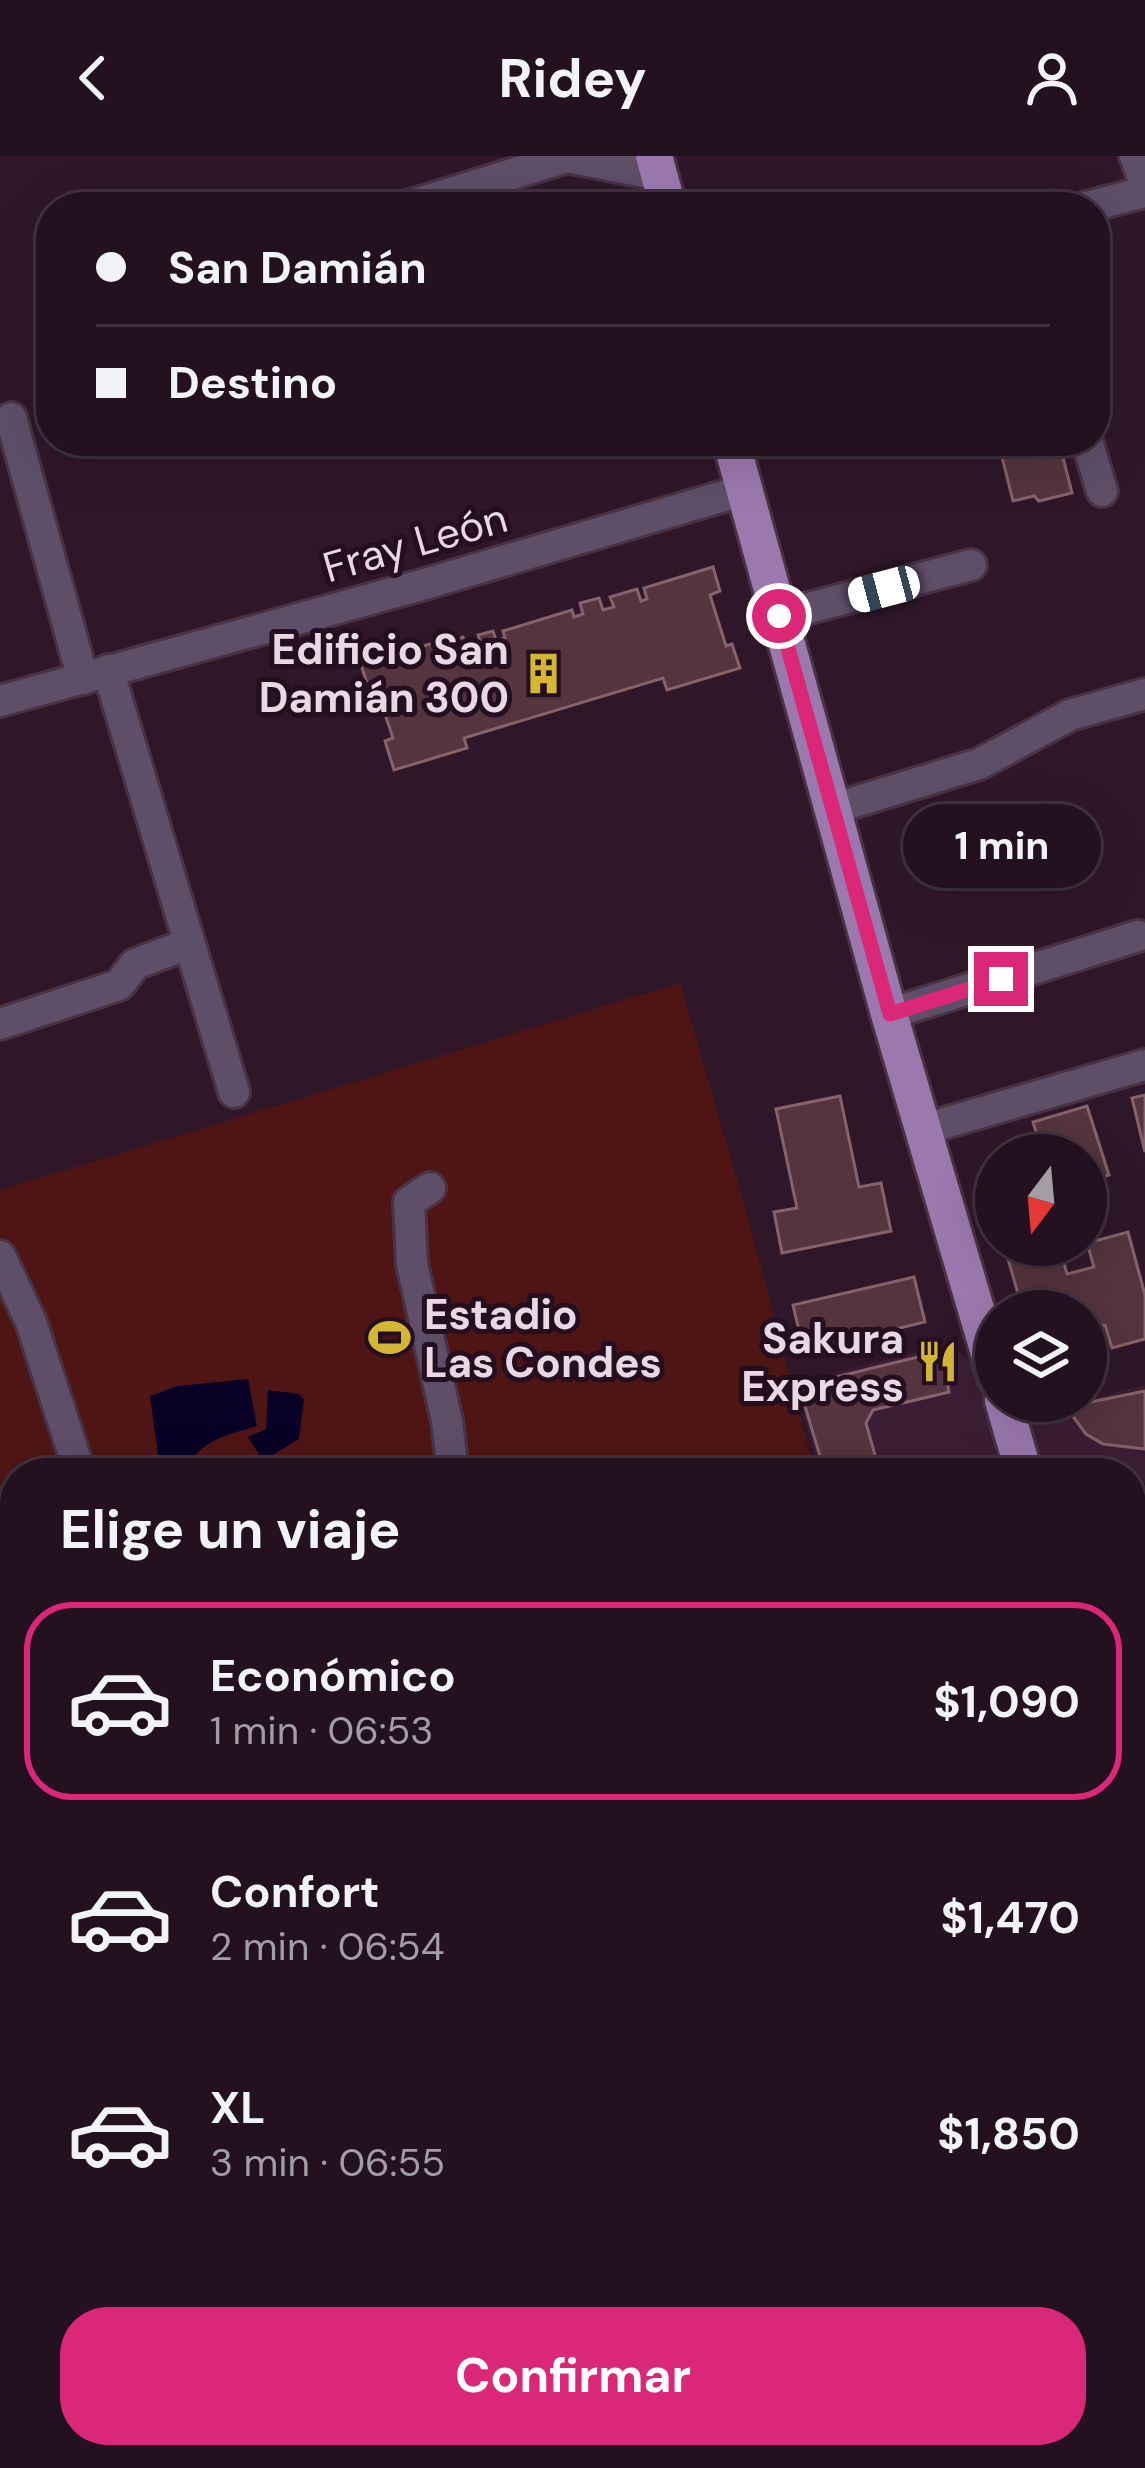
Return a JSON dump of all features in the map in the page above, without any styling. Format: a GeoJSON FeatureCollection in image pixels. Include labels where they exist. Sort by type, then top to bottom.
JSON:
{"type":"FeatureCollection","features":[{"type":"Feature","properties":{"kind":"main road"},"geometry":{"type":"LineString","coordinates":[[735,456],[975,1305]]}},
{"type":"Feature","properties":{"kind":"main road"},"geometry":{"type":"LineString","coordinates":[[1009,1422],[1020,1458]]}},
{"type":"Feature","properties":{"kind":"street"},"geometry":{"type":"LineString","coordinates":[[1110,199],[1145,188],[1135,156]]}},
{"type":"Feature","properties":{"kind":"street"},"geometry":{"type":"LineString","coordinates":[[454,192],[567,157],[661,179]]}},
{"type":"Feature","properties":{"kind":"street"},"geometry":{"type":"LineString","coordinates":[[11,418],[234,1092]]}},
{"type":"Feature","properties":{"kind":"street"},"geometry":{"type":"LineString","coordinates":[[1092,456],[1102,491]]}},
{"type":"Feature","properties":{"kind":"street","name":"Fray León"},"geometry":{"type":"LineString","coordinates":[[0,700],[744,490]]}},
{"type":"Feature","properties":{"kind":"street"},"geometry":{"type":"LineString","coordinates":[[779,616],[971,566]]}},
{"type":"Feature","properties":{"kind":"street"},"geometry":{"type":"LineString","coordinates":[[832,809],[979,764],[1070,715],[1145,694]]}},
{"type":"Feature","properties":{"kind":"street"},"geometry":{"type":"LineString","coordinates":[[890,1014],[1138,936]]}},
{"type":"Feature","properties":{"kind":"street"},"geometry":{"type":"LineString","coordinates":[[0,1024],[119,985],[135,964],[188,944]]}},
{"type":"Feature","properties":{"kind":"street"},"geometry":{"type":"LineString","coordinates":[[924,1129],[1145,1065]]}},
{"type":"Feature","properties":{"kind":"street"},"geometry":{"type":"LineString","coordinates":[[430,1188],[410,1202],[408,1235],[452,1458]]}},
{"type":"Feature","properties":{"kind":"street"},"geometry":{"type":"LineString","coordinates":[[0,1256],[31,1322],[75,1458]]}},
{"type":"Feature","properties":{"kind":"shaded area","name":"Estadio Las Condes"},"geometry":{"type":"Polygon","coordinates":[[[680,983],[811,1458],[0,1458],[0,1190],[680,983]]]}},
{"type":"Feature","properties":{"kind":"shaded area"},"geometry":{"type":"Polygon","coordinates":[[[948,1344],[975,1365],[975,1422],[1107,1422],[1107,1395],[1145,1385],[1145,1458],[815,1458],[796,1383],[948,1344]]]}},
{"type":"Feature","properties":{"kind":"shaded area"},"geometry":{"type":"Polygon","coordinates":[[[248,1379],[257,1426],[207,1445],[194,1458],[158,1458],[150,1396],[178,1386],[248,1379]]]}},
{"type":"Feature","properties":{"kind":"shaded area"},"geometry":{"type":"Polygon","coordinates":[[[268,1390],[299,1394],[304,1400],[299,1439],[261,1458],[248,1437],[266,1429],[268,1390]]]}},
{"type":"Feature","properties":{"kind":"building"},"geometry":{"type":"Polygon","coordinates":[[[1002,456],[1063,456],[1072,493],[1013,501],[1002,456]]]}},
{"type":"Feature","properties":{"kind":"building","name":"Edificio San Damián 300"},"geometry":{"type":"Polygon","coordinates":[[[713,567],[720,591],[710,595],[726,646],[732,644],[740,668],[667,690],[663,678],[464,738],[467,748],[394,770],[385,741],[393,738],[382,705],[375,708],[361,665],[433,643],[438,652],[436,645],[463,637],[467,648],[481,644],[478,635],[493,631],[496,640],[505,638],[503,631],[572,610],[574,617],[583,614],[580,603],[599,598],[603,610],[614,607],[610,597],[637,589],[641,601],[647,599],[644,588],[713,567]]]}},
{"type":"Feature","properties":{"kind":"building"},"geometry":{"type":"Polygon","coordinates":[[[1145,1095],[1145,1152],[1132,1098],[1145,1095]]]}},
{"type":"Feature","properties":{"kind":"building"},"geometry":{"type":"Polygon","coordinates":[[[840,1096],[859,1187],[881,1183],[891,1231],[782,1253],[774,1212],[797,1208],[776,1109],[840,1096]]]}},
{"type":"Feature","properties":{"kind":"building"},"geometry":{"type":"Polygon","coordinates":[[[1087,1106],[1096,1134],[1037,1134],[1033,1122],[1087,1106]]]}},
{"type":"Feature","properties":{"kind":"building"},"geometry":{"type":"Polygon","coordinates":[[[1128,1232],[1145,1295],[1145,1339],[1112,1348],[1107,1290],[1017,1290],[1010,1266],[1065,1266],[1067,1274],[1107,1266],[1107,1238],[1128,1232]]]}},
{"type":"Feature","properties":{"kind":"building"},"geometry":{"type":"Polygon","coordinates":[[[914,1277],[925,1322],[804,1351],[793,1305],[914,1277]]]}},
{"type":"Feature","properties":{"kind":"building"},"geometry":{"type":"Polygon","coordinates":[[[942,1351],[949,1392],[873,1410],[866,1423],[876,1458],[821,1458],[799,1386],[942,1351]]]}},
{"type":"Feature","properties":{"kind":"building"},"geometry":{"type":"Polygon","coordinates":[[[1145,1391],[1145,1449],[1103,1444],[1086,1434],[1077,1422],[1107,1422],[1107,1399],[1145,1391]]]}},
{"type":"Feature","properties":{"kind":"place","name":"Edificio San Damián 300"},"geometry":{"type":"Point","coordinates":[543,673]}},
{"type":"Feature","properties":{"kind":"place","name":"Estadio Las Condes"},"geometry":{"type":"Point","coordinates":[390,1338]}},
{"type":"Feature","properties":{"kind":"place","name":"Sakura Express"},"geometry":{"type":"Point","coordinates":[938,1362]}},
{"type":"Feature","properties":{"kind":"route"},"geometry":{"type":"LineString","coordinates":[[779,616],[890,1014],[1001,979]]}}]}
